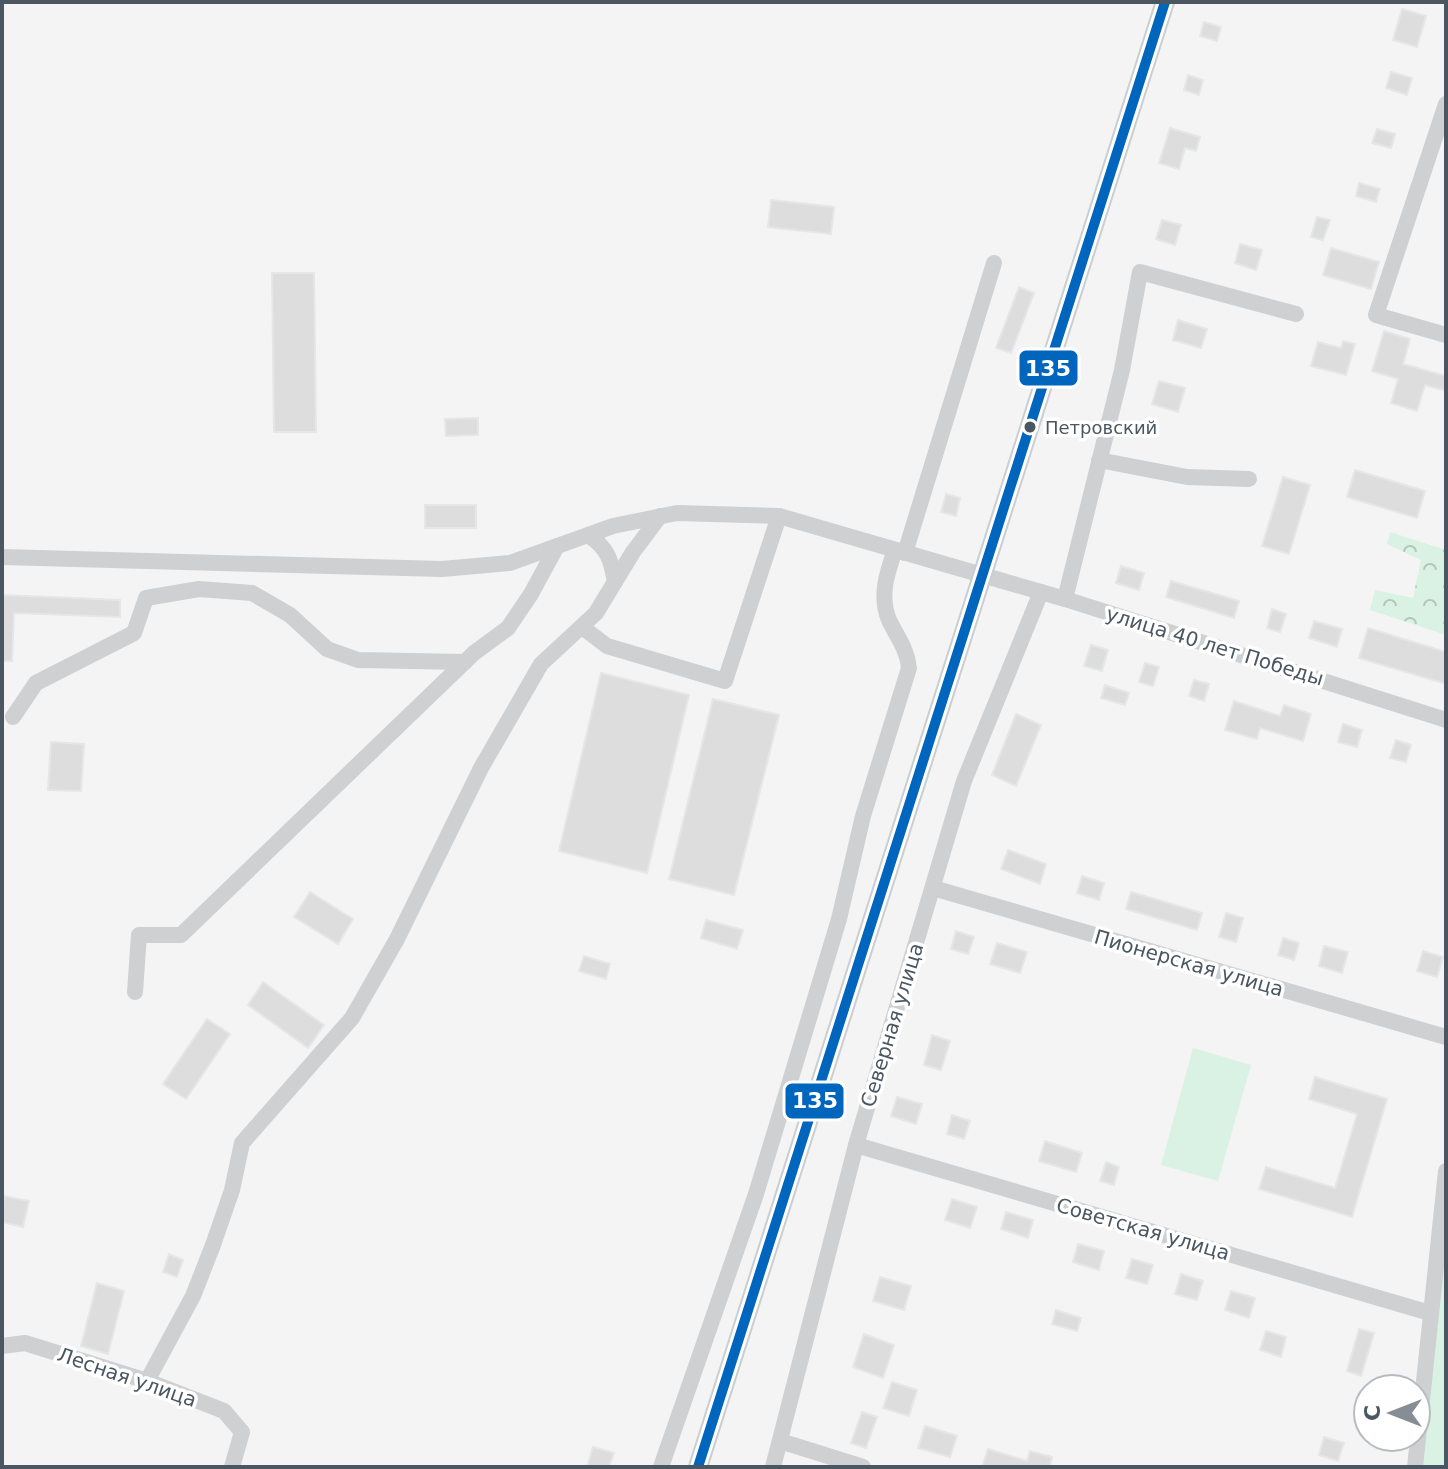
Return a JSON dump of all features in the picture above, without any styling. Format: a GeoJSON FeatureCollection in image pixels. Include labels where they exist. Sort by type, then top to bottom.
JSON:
{"type":"FeatureCollection","features":[{"type":"Feature","properties":{"kind":"main road"},"geometry":{"type":"LineString","coordinates":[[698,1467],[1165,2]]}},
{"type":"Feature","properties":{"kind":"street"},"geometry":{"type":"LineString","coordinates":[[1446,104],[1376,315],[1446,335]]}},
{"type":"Feature","properties":{"kind":"street"},"geometry":{"type":"LineString","coordinates":[[661,1467],[756,1194],[839,919],[863,816],[909,668],[907,651],[889,618],[884,595],[885,579],[900,551],[994,263]]}},
{"type":"Feature","properties":{"kind":"street"},"geometry":{"type":"LineString","coordinates":[[1065,599],[1122,370],[1140,272],[1296,314]]}},
{"type":"Feature","properties":{"kind":"street"},"geometry":{"type":"LineString","coordinates":[[1099,460],[1187,477],[1249,479]]}},
{"type":"Feature","properties":{"kind":"street","name":"улица 40 лет Победы"},"geometry":{"type":"LineString","coordinates":[[2,557],[442,569],[510,563],[613,526],[677,513],[779,516],[1065,599],[1446,720]]}},
{"type":"Feature","properties":{"kind":"street"},"geometry":{"type":"LineString","coordinates":[[147,1381],[193,1296],[232,1190],[242,1143],[352,1018],[397,939],[481,768],[541,664],[596,613],[660,516]]}},
{"type":"Feature","properties":{"kind":"street"},"geometry":{"type":"LineString","coordinates":[[582,627],[607,646],[725,681],[779,516]]}},
{"type":"Feature","properties":{"kind":"street"},"geometry":{"type":"LineString","coordinates":[[588,535],[602,544],[611,558],[615,582]]}},
{"type":"Feature","properties":{"kind":"street"},"geometry":{"type":"LineString","coordinates":[[135,992],[139,935],[181,935],[465,662],[508,628],[557,546]]}},
{"type":"Feature","properties":{"kind":"street"},"geometry":{"type":"LineString","coordinates":[[13,717],[36,683],[134,633],[146,598],[199,589],[252,593],[290,615],[327,649],[358,660],[465,662]]}},
{"type":"Feature","properties":{"kind":"street","name":"Северная улица"},"geometry":{"type":"LineString","coordinates":[[773,1467],[856,1145],[964,781],[1041,592]]}},
{"type":"Feature","properties":{"kind":"street","name":"Пионерская улица"},"geometry":{"type":"LineString","coordinates":[[933,888],[1446,1037]]}},
{"type":"Feature","properties":{"kind":"street","name":"Советская улица"},"geometry":{"type":"LineString","coordinates":[[856,1145],[1430,1313]]}},
{"type":"Feature","properties":{"kind":"street"},"geometry":{"type":"LineString","coordinates":[[1415,1467],[1446,1171]]}},
{"type":"Feature","properties":{"kind":"street","name":"Лесная улица"},"geometry":{"type":"LineString","coordinates":[[2,1346],[25,1343],[147,1381],[224,1411],[242,1432],[232,1467]]}},
{"type":"Feature","properties":{"kind":"street"},"geometry":{"type":"LineString","coordinates":[[780,1441],[863,1467]]}},
{"type":"Feature","properties":{"kind":"green space"},"geometry":{"type":"Polygon","coordinates":[[[1390,532],[1446,550],[1446,635],[1370,610],[1375,590],[1413,598],[1421,560],[1387,544],[1390,532]]]}},
{"type":"Feature","properties":{"kind":"green space"},"geometry":{"type":"Polygon","coordinates":[[[1193,1048],[1251,1065],[1218,1181],[1161,1165],[1193,1048]]]}},
{"type":"Feature","properties":{"kind":"green space"},"geometry":{"type":"Polygon","coordinates":[[[1446,1249],[1446,1467],[1421,1467],[1423,1453],[1432,1453],[1432,1373],[1446,1249]]]}},
{"type":"Feature","properties":{"kind":"building"},"geometry":{"type":"Polygon","coordinates":[[[1402,9],[1426,16],[1417,47],[1393,40],[1402,9]]]}},
{"type":"Feature","properties":{"kind":"building"},"geometry":{"type":"Polygon","coordinates":[[[1204,22],[1221,27],[1217,41],[1200,36],[1204,22]]]}},
{"type":"Feature","properties":{"kind":"building"},"geometry":{"type":"Polygon","coordinates":[[[1391,72],[1412,78],[1407,95],[1386,88],[1391,72]]]}},
{"type":"Feature","properties":{"kind":"building"},"geometry":{"type":"Polygon","coordinates":[[[1188,75],[1203,80],[1199,95],[1184,90],[1188,75]]]}},
{"type":"Feature","properties":{"kind":"building"},"geometry":{"type":"Polygon","coordinates":[[[1170,128],[1200,137],[1196,151],[1185,148],[1179,169],[1159,163],[1170,128]]]}},
{"type":"Feature","properties":{"kind":"building"},"geometry":{"type":"Polygon","coordinates":[[[1377,129],[1395,134],[1391,148],[1372,143],[1377,129]]]}},
{"type":"Feature","properties":{"kind":"building"},"geometry":{"type":"Polygon","coordinates":[[[1359,183],[1380,189],[1376,202],[1356,196],[1359,183]]]}},
{"type":"Feature","properties":{"kind":"building"},"geometry":{"type":"Polygon","coordinates":[[[771,200],[834,207],[831,234],[768,227],[771,200]]]}},
{"type":"Feature","properties":{"kind":"building"},"geometry":{"type":"Polygon","coordinates":[[[1317,217],[1330,220],[1323,240],[1311,237],[1317,217]]]}},
{"type":"Feature","properties":{"kind":"building"},"geometry":{"type":"Polygon","coordinates":[[[1162,220],[1181,225],[1175,245],[1156,239],[1162,220]]]}},
{"type":"Feature","properties":{"kind":"building"},"geometry":{"type":"Polygon","coordinates":[[[1240,244],[1262,250],[1256,270],[1235,263],[1240,244]]]}},
{"type":"Feature","properties":{"kind":"building"},"geometry":{"type":"Polygon","coordinates":[[[1331,248],[1379,262],[1371,289],[1323,275],[1331,248]]]}},
{"type":"Feature","properties":{"kind":"building"},"geometry":{"type":"Polygon","coordinates":[[[272,273],[314,273],[316,432],[274,432],[272,273]]]}},
{"type":"Feature","properties":{"kind":"building"},"geometry":{"type":"Polygon","coordinates":[[[1019,287],[1034,293],[1011,353],[996,348],[1019,287]]]}},
{"type":"Feature","properties":{"kind":"building"},"geometry":{"type":"Polygon","coordinates":[[[1178,320],[1207,329],[1201,348],[1173,340],[1178,320]]]}},
{"type":"Feature","properties":{"kind":"building"},"geometry":{"type":"Polygon","coordinates":[[[1384,331],[1410,339],[1403,364],[1446,376],[1446,391],[1425,385],[1417,411],[1391,403],[1398,379],[1372,371],[1384,331]]]}},
{"type":"Feature","properties":{"kind":"building"},"geometry":{"type":"Polygon","coordinates":[[[1343,341],[1355,344],[1346,375],[1311,366],[1318,342],[1341,348],[1343,341]]]}},
{"type":"Feature","properties":{"kind":"building"},"geometry":{"type":"Polygon","coordinates":[[[1159,381],[1185,388],[1178,412],[1152,404],[1159,381]]]}},
{"type":"Feature","properties":{"kind":"building"},"geometry":{"type":"Polygon","coordinates":[[[478,418],[478,435],[446,436],[445,419],[478,418]]]}},
{"type":"Feature","properties":{"kind":"building"},"geometry":{"type":"Polygon","coordinates":[[[1355,470],[1425,491],[1417,518],[1347,497],[1355,470]]]}},
{"type":"Feature","properties":{"kind":"building"},"geometry":{"type":"Polygon","coordinates":[[[1283,477],[1310,485],[1289,554],[1262,546],[1283,477]]]}},
{"type":"Feature","properties":{"kind":"building"},"geometry":{"type":"Polygon","coordinates":[[[946,494],[960,498],[956,516],[941,512],[946,494]]]}},
{"type":"Feature","properties":{"kind":"building"},"geometry":{"type":"Polygon","coordinates":[[[425,505],[476,505],[476,528],[425,528],[425,505]]]}},
{"type":"Feature","properties":{"kind":"building"},"geometry":{"type":"Polygon","coordinates":[[[1121,566],[1144,573],[1139,590],[1116,583],[1121,566]]]}},
{"type":"Feature","properties":{"kind":"building"},"geometry":{"type":"Polygon","coordinates":[[[1171,581],[1239,601],[1234,618],[1166,597],[1171,581]]]}},
{"type":"Feature","properties":{"kind":"building"},"geometry":{"type":"Polygon","coordinates":[[[2,595],[120,600],[120,617],[14,613],[12,661],[2,661],[2,595]]]}},
{"type":"Feature","properties":{"kind":"building"},"geometry":{"type":"Polygon","coordinates":[[[1272,609],[1286,614],[1280,632],[1267,628],[1272,609]]]}},
{"type":"Feature","properties":{"kind":"building"},"geometry":{"type":"Polygon","coordinates":[[[1314,621],[1342,629],[1337,647],[1309,638],[1314,621]]]}},
{"type":"Feature","properties":{"kind":"building"},"geometry":{"type":"Polygon","coordinates":[[[1368,628],[1446,652],[1446,684],[1359,658],[1368,628]]]}},
{"type":"Feature","properties":{"kind":"building"},"geometry":{"type":"Polygon","coordinates":[[[1091,645],[1108,650],[1102,671],[1084,666],[1091,645]]]}},
{"type":"Feature","properties":{"kind":"building"},"geometry":{"type":"Polygon","coordinates":[[[1145,663],[1159,667],[1153,686],[1139,682],[1145,663]]]}},
{"type":"Feature","properties":{"kind":"building"},"geometry":{"type":"Polygon","coordinates":[[[601,673],[689,695],[647,873],[559,851],[601,673]]]}},
{"type":"Feature","properties":{"kind":"building"},"geometry":{"type":"Polygon","coordinates":[[[1194,680],[1209,684],[1204,701],[1189,696],[1194,680]]]}},
{"type":"Feature","properties":{"kind":"building"},"geometry":{"type":"Polygon","coordinates":[[[1105,685],[1129,693],[1125,705],[1101,698],[1105,685]]]}},
{"type":"Feature","properties":{"kind":"building"},"geometry":{"type":"Polygon","coordinates":[[[713,699],[779,715],[734,895],[669,879],[713,699]]]}},
{"type":"Feature","properties":{"kind":"building"},"geometry":{"type":"Polygon","coordinates":[[[1234,701],[1280,716],[1284,705],[1311,714],[1303,741],[1260,728],[1257,739],[1225,730],[1234,701]]]}},
{"type":"Feature","properties":{"kind":"building"},"geometry":{"type":"Polygon","coordinates":[[[1016,714],[1041,725],[1016,786],[992,775],[1016,714]]]}},
{"type":"Feature","properties":{"kind":"building"},"geometry":{"type":"Polygon","coordinates":[[[1343,724],[1362,730],[1357,747],[1338,742],[1343,724]]]}},
{"type":"Feature","properties":{"kind":"building"},"geometry":{"type":"Polygon","coordinates":[[[1396,740],[1411,745],[1406,762],[1390,758],[1396,740]]]}},
{"type":"Feature","properties":{"kind":"building"},"geometry":{"type":"Polygon","coordinates":[[[51,742],[84,744],[81,791],[48,790],[51,742]]]}},
{"type":"Feature","properties":{"kind":"building"},"geometry":{"type":"Polygon","coordinates":[[[1008,850],[1046,864],[1040,884],[1001,869],[1008,850]]]}},
{"type":"Feature","properties":{"kind":"building"},"geometry":{"type":"Polygon","coordinates":[[[1082,876],[1104,883],[1099,900],[1077,893],[1082,876]]]}},
{"type":"Feature","properties":{"kind":"building"},"geometry":{"type":"Polygon","coordinates":[[[310,892],[353,919],[338,944],[294,917],[310,892]]]}},
{"type":"Feature","properties":{"kind":"building"},"geometry":{"type":"Polygon","coordinates":[[[1131,892],[1202,913],[1197,930],[1126,909],[1131,892]]]}},
{"type":"Feature","properties":{"kind":"building"},"geometry":{"type":"Polygon","coordinates":[[[1226,913],[1243,918],[1236,942],[1219,937],[1226,913]]]}},
{"type":"Feature","properties":{"kind":"building"},"geometry":{"type":"Polygon","coordinates":[[[706,920],[743,930],[737,949],[701,938],[706,920]]]}},
{"type":"Feature","properties":{"kind":"building"},"geometry":{"type":"Polygon","coordinates":[[[956,931],[974,937],[968,954],[951,949],[956,931]]]}},
{"type":"Feature","properties":{"kind":"building"},"geometry":{"type":"Polygon","coordinates":[[[1283,938],[1299,943],[1294,960],[1278,955],[1283,938]]]}},
{"type":"Feature","properties":{"kind":"building"},"geometry":{"type":"Polygon","coordinates":[[[997,943],[1027,952],[1020,973],[990,964],[997,943]]]}},
{"type":"Feature","properties":{"kind":"building"},"geometry":{"type":"Polygon","coordinates":[[[1324,946],[1348,952],[1342,973],[1319,966],[1324,946]]]}},
{"type":"Feature","properties":{"kind":"building"},"geometry":{"type":"Polygon","coordinates":[[[1423,951],[1443,957],[1437,977],[1417,971],[1423,951]]]}},
{"type":"Feature","properties":{"kind":"building"},"geometry":{"type":"Polygon","coordinates":[[[584,956],[610,964],[606,979],[579,971],[584,956]]]}},
{"type":"Feature","properties":{"kind":"building"},"geometry":{"type":"Polygon","coordinates":[[[263,982],[324,1025],[308,1048],[248,1005],[263,982]]]}},
{"type":"Feature","properties":{"kind":"building"},"geometry":{"type":"Polygon","coordinates":[[[207,1019],[230,1034],[186,1099],[163,1084],[207,1019]]]}},
{"type":"Feature","properties":{"kind":"building"},"geometry":{"type":"Polygon","coordinates":[[[932,1035],[950,1041],[941,1070],[924,1065],[932,1035]]]}},
{"type":"Feature","properties":{"kind":"building"},"geometry":{"type":"Polygon","coordinates":[[[1315,1077],[1387,1099],[1352,1217],[1259,1189],[1266,1167],[1335,1188],[1357,1114],[1309,1099],[1315,1077]]]}},
{"type":"Feature","properties":{"kind":"building"},"geometry":{"type":"Polygon","coordinates":[[[897,1097],[922,1104],[916,1124],[891,1116],[897,1097]]]}},
{"type":"Feature","properties":{"kind":"building"},"geometry":{"type":"Polygon","coordinates":[[[952,1115],[970,1121],[964,1139],[947,1134],[952,1115]]]}},
{"type":"Feature","properties":{"kind":"building"},"geometry":{"type":"Polygon","coordinates":[[[1045,1141],[1082,1153],[1076,1172],[1039,1161],[1045,1141]]]}},
{"type":"Feature","properties":{"kind":"building"},"geometry":{"type":"Polygon","coordinates":[[[1106,1162],[1119,1167],[1114,1185],[1100,1181],[1106,1162]]]}},
{"type":"Feature","properties":{"kind":"building"},"geometry":{"type":"Polygon","coordinates":[[[4,1196],[29,1201],[23,1227],[2,1222],[4,1196]]]}},
{"type":"Feature","properties":{"kind":"building"},"geometry":{"type":"Polygon","coordinates":[[[952,1199],[977,1207],[970,1228],[945,1220],[952,1199]]]}},
{"type":"Feature","properties":{"kind":"building"},"geometry":{"type":"Polygon","coordinates":[[[1006,1212],[1033,1220],[1028,1238],[1001,1229],[1006,1212]]]}},
{"type":"Feature","properties":{"kind":"building"},"geometry":{"type":"Polygon","coordinates":[[[1078,1244],[1104,1251],[1099,1270],[1073,1262],[1078,1244]]]}},
{"type":"Feature","properties":{"kind":"building"},"geometry":{"type":"Polygon","coordinates":[[[169,1254],[183,1260],[177,1277],[163,1272],[169,1254]]]}},
{"type":"Feature","properties":{"kind":"building"},"geometry":{"type":"Polygon","coordinates":[[[1132,1259],[1153,1265],[1147,1284],[1126,1278],[1132,1259]]]}},
{"type":"Feature","properties":{"kind":"building"},"geometry":{"type":"Polygon","coordinates":[[[1181,1274],[1203,1281],[1197,1300],[1175,1294],[1181,1274]]]}},
{"type":"Feature","properties":{"kind":"building"},"geometry":{"type":"Polygon","coordinates":[[[880,1277],[911,1286],[904,1310],[873,1301],[880,1277]]]}},
{"type":"Feature","properties":{"kind":"building"},"geometry":{"type":"Polygon","coordinates":[[[97,1283],[124,1291],[108,1354],[81,1346],[97,1283]]]}},
{"type":"Feature","properties":{"kind":"building"},"geometry":{"type":"Polygon","coordinates":[[[1231,1291],[1255,1298],[1249,1318],[1225,1310],[1231,1291]]]}},
{"type":"Feature","properties":{"kind":"building"},"geometry":{"type":"Polygon","coordinates":[[[1056,1310],[1081,1318],[1077,1331],[1052,1324],[1056,1310]]]}},
{"type":"Feature","properties":{"kind":"building"},"geometry":{"type":"Polygon","coordinates":[[[1359,1329],[1374,1333],[1362,1373],[1347,1371],[1359,1329]]]}},
{"type":"Feature","properties":{"kind":"building"},"geometry":{"type":"Polygon","coordinates":[[[1266,1331],[1286,1337],[1281,1357],[1260,1350],[1266,1331]]]}},
{"type":"Feature","properties":{"kind":"building"},"geometry":{"type":"Polygon","coordinates":[[[864,1334],[894,1345],[883,1378],[853,1367],[864,1334]]]}},
{"type":"Feature","properties":{"kind":"building"},"geometry":{"type":"Polygon","coordinates":[[[892,1382],[917,1390],[909,1416],[883,1408],[892,1382]]]}},
{"type":"Feature","properties":{"kind":"building"},"geometry":{"type":"Polygon","coordinates":[[[862,1412],[877,1417],[866,1448],[851,1443],[862,1412]]]}},
{"type":"Feature","properties":{"kind":"building"},"geometry":{"type":"Polygon","coordinates":[[[925,1426],[957,1436],[950,1457],[918,1448],[925,1426]]]}},
{"type":"Feature","properties":{"kind":"building"},"geometry":{"type":"Polygon","coordinates":[[[1324,1437],[1344,1443],[1338,1461],[1319,1455],[1324,1437]]]}},
{"type":"Feature","properties":{"kind":"building"},"geometry":{"type":"Polygon","coordinates":[[[593,1447],[614,1453],[609,1467],[587,1467],[593,1447]]]}},
{"type":"Feature","properties":{"kind":"building"},"geometry":{"type":"Polygon","coordinates":[[[988,1449],[1027,1461],[1030,1451],[1052,1457],[1050,1467],[982,1467],[988,1449]]]}},
{"type":"Feature","properties":{"kind":"transit line","name":"135"},"geometry":{"type":"LineString","coordinates":[[698,1467],[1165,2]]}},
{"type":"Feature","properties":{"kind":"place","name":"Петровский"},"geometry":{"type":"Point","coordinates":[1030,427]}}]}
